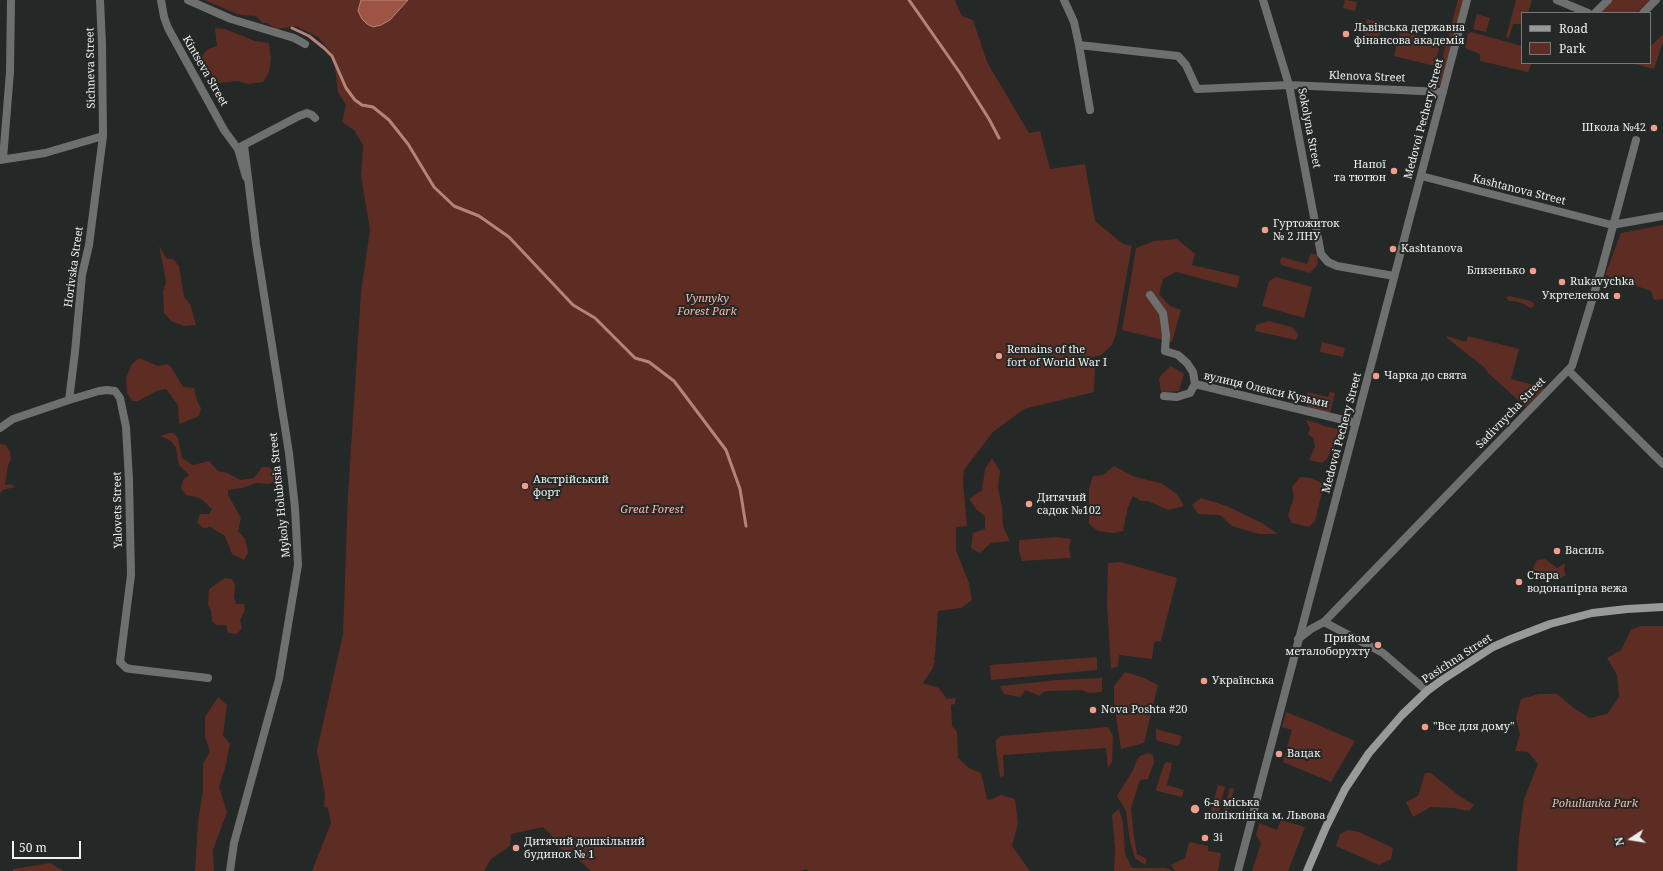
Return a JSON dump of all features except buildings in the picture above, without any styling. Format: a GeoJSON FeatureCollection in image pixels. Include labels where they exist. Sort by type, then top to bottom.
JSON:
{"type":"FeatureCollection","features":[{"type":"Feature","properties":{"kind":"main road","name":"Pasichna Street"},"geometry":{"type":"LineString","coordinates":[[1307,871],[1326,827],[1355,772],[1388,731],[1427,691],[1474,658],[1511,638],[1529,631],[1592,613],[1627,608],[1663,606]]}},
{"type":"Feature","properties":{"kind":"street"},"geometry":{"type":"LineString","coordinates":[[12,0],[10,72],[1,159],[45,153],[103,136]]}},
{"type":"Feature","properties":{"kind":"street","name":"Sichneva Street"},"geometry":{"type":"LineString","coordinates":[[100,0],[103,136]]}},
{"type":"Feature","properties":{"kind":"street","name":"Kintseva Street"},"geometry":{"type":"LineString","coordinates":[[161,0],[164,17],[168,28],[224,130],[241,147]]}},
{"type":"Feature","properties":{"kind":"street"},"geometry":{"type":"LineString","coordinates":[[188,0],[231,20],[294,38],[305,44]]}},
{"type":"Feature","properties":{"kind":"street"},"geometry":{"type":"LineString","coordinates":[[1064,0],[1074,22],[1090,110]]}},
{"type":"Feature","properties":{"kind":"street"},"geometry":{"type":"LineString","coordinates":[[1263,0],[1289,84]]}},
{"type":"Feature","properties":{"kind":"street","name":"Medovoi Pechery Street"},"geometry":{"type":"LineString","coordinates":[[1238,871],[1467,0]]}},
{"type":"Feature","properties":{"kind":"street"},"geometry":{"type":"LineString","coordinates":[[1557,0],[1586,12]]}},
{"type":"Feature","properties":{"kind":"street"},"geometry":{"type":"LineString","coordinates":[[1596,12],[1608,0]]}},
{"type":"Feature","properties":{"kind":"street"},"geometry":{"type":"LineString","coordinates":[[1644,12],[1656,0]]}},
{"type":"Feature","properties":{"kind":"street","name":"Sokolyna Street"},"geometry":{"type":"LineString","coordinates":[[1079,45],[1178,56],[1186,65],[1197,89],[1289,84],[1321,254],[1328,262],[1337,266],[1394,276]]}},
{"type":"Feature","properties":{"kind":"street","name":"Klenova Street"},"geometry":{"type":"LineString","coordinates":[[1289,84],[1443,92]]}},
{"type":"Feature","properties":{"kind":"street"},"geometry":{"type":"LineString","coordinates":[[241,147],[299,116],[307,113],[312,114],[315,118]]}},
{"type":"Feature","properties":{"kind":"street","name":"Horivska Street"},"geometry":{"type":"LineString","coordinates":[[69,400],[82,275],[89,246],[103,136]]}},
{"type":"Feature","properties":{"kind":"street","name":"Sadivnycha Street"},"geometry":{"type":"LineString","coordinates":[[1298,639],[1311,629],[1324,622],[1572,366],[1589,311],[1636,140]]}},
{"type":"Feature","properties":{"kind":"street","name":"Mykoly Holubtsia Street"},"geometry":{"type":"LineString","coordinates":[[230,871],[234,843],[279,679],[298,565],[295,508],[289,453],[272,351],[248,183],[241,147]]}},
{"type":"Feature","properties":{"kind":"street","name":"Kashtanova Street"},"geometry":{"type":"LineString","coordinates":[[1421,176],[1612,225]]}},
{"type":"Feature","properties":{"kind":"street"},"geometry":{"type":"LineString","coordinates":[[1612,225],[1663,216]]}},
{"type":"Feature","properties":{"kind":"street","name":"вулиця Олекси Кузьми"},"geometry":{"type":"LineString","coordinates":[[1150,295],[1163,313],[1166,335],[1165,351],[1178,355],[1188,362],[1194,372],[1195,384],[1190,393],[1177,396],[1164,396]]}},
{"type":"Feature","properties":{"kind":"street"},"geometry":{"type":"LineString","coordinates":[[1568,370],[1663,464]]}},
{"type":"Feature","properties":{"kind":"street","name":"вулиця Олекси Кузьми"},"geometry":{"type":"LineString","coordinates":[[1195,384],[1356,423]]}},
{"type":"Feature","properties":{"kind":"street","name":"Yalovets Street"},"geometry":{"type":"LineString","coordinates":[[0,428],[13,419],[69,400],[107,390],[115,391],[120,398],[126,427],[129,480],[131,575],[120,662],[126,668],[131,669],[208,678]]}},
{"type":"Feature","properties":{"kind":"street"},"geometry":{"type":"LineString","coordinates":[[1324,622],[1383,653],[1427,691]]}},
{"type":"Feature","properties":{"kind":"green space","name":"Great Forest"},"geometry":{"type":"Polygon","coordinates":[[[204,0],[955,0],[962,16],[973,20],[987,62],[1029,133],[1040,131],[1050,169],[1085,164],[1095,221],[1123,244],[1132,246],[1116,334],[1112,345],[1101,355],[1092,357],[1095,366],[1094,392],[1024,409],[993,432],[964,470],[963,483],[967,526],[956,527],[956,550],[969,583],[972,600],[961,608],[938,611],[935,656],[933,659],[935,660],[933,668],[923,683],[939,688],[947,699],[956,698],[955,704],[951,705],[952,726],[957,732],[958,758],[969,768],[981,773],[987,799],[989,800],[1001,795],[1015,799],[1018,823],[1012,846],[1030,871],[809,871],[805,869],[802,871],[591,871],[579,860],[564,855],[558,842],[543,827],[511,834],[510,846],[491,859],[484,871],[312,871],[331,823],[328,808],[324,807],[325,795],[317,750],[343,634],[348,495],[361,292],[370,230],[361,176],[363,145],[354,130],[342,122],[346,105],[338,92],[331,52],[318,37],[296,26],[277,29],[267,23],[263,23],[256,16],[240,15],[204,0]]]}},
{"type":"Feature","properties":{"kind":"green space"},"geometry":{"type":"Polygon","coordinates":[[[1345,0],[1357,2],[1355,11],[1343,8],[1345,0]]]}},
{"type":"Feature","properties":{"kind":"green space"},"geometry":{"type":"Polygon","coordinates":[[[1458,0],[1465,0],[1454,43],[1447,41],[1458,0]]]}},
{"type":"Feature","properties":{"kind":"green space"},"geometry":{"type":"Polygon","coordinates":[[[1516,0],[1532,0],[1528,12],[1521,12],[1521,24],[1513,24],[1509,38],[1506,37],[1516,0]]]}},
{"type":"Feature","properties":{"kind":"green space"},"geometry":{"type":"Polygon","coordinates":[[[1610,0],[1651,0],[1637,12],[1599,12],[1610,0]]]}},
{"type":"Feature","properties":{"kind":"green space"},"geometry":{"type":"Polygon","coordinates":[[[1477,14],[1490,18],[1486,32],[1473,29],[1477,14]]]}},
{"type":"Feature","properties":{"kind":"green space"},"geometry":{"type":"Polygon","coordinates":[[[1367,19],[1383,23],[1378,41],[1363,37],[1367,19]]]}},
{"type":"Feature","properties":{"kind":"green space"},"geometry":{"type":"Polygon","coordinates":[[[215,28],[225,29],[255,41],[269,43],[271,59],[269,72],[263,82],[248,84],[238,81],[219,83],[211,73],[200,65],[201,57],[208,49],[217,46],[215,28]]]}},
{"type":"Feature","properties":{"kind":"green space"},"geometry":{"type":"Polygon","coordinates":[[[1400,31],[1441,41],[1435,66],[1394,56],[1400,31]]]}},
{"type":"Feature","properties":{"kind":"green space"},"geometry":{"type":"Polygon","coordinates":[[[1471,32],[1521,46],[1521,64],[1532,64],[1528,72],[1480,61],[1480,54],[1465,48],[1468,34],[1471,32]]]}},
{"type":"Feature","properties":{"kind":"green space"},"geometry":{"type":"Polygon","coordinates":[[[1663,34],[1663,41],[1654,69],[1635,64],[1651,64],[1651,46],[1663,34]]]}},
{"type":"Feature","properties":{"kind":"green space"},"geometry":{"type":"Polygon","coordinates":[[[1446,43],[1453,45],[1443,86],[1436,85],[1446,43]]]}},
{"type":"Feature","properties":{"kind":"green space"},"geometry":{"type":"Polygon","coordinates":[[[1663,225],[1663,299],[1654,300],[1651,291],[1605,275],[1621,233],[1663,225]]]}},
{"type":"Feature","properties":{"kind":"green space"},"geometry":{"type":"Polygon","coordinates":[[[1177,239],[1195,254],[1192,265],[1240,276],[1237,288],[1176,272],[1163,279],[1159,294],[1170,306],[1181,310],[1172,342],[1122,330],[1136,248],[1154,241],[1177,239]]]}},
{"type":"Feature","properties":{"kind":"green space"},"geometry":{"type":"Polygon","coordinates":[[[159,246],[167,259],[173,259],[179,266],[184,297],[190,304],[196,325],[184,326],[171,321],[164,313],[163,291],[166,283],[159,246]]]}},
{"type":"Feature","properties":{"kind":"green space"},"geometry":{"type":"Polygon","coordinates":[[[1311,253],[1317,255],[1318,264],[1310,273],[1281,265],[1280,261],[1282,257],[1307,264],[1311,253]]]}},
{"type":"Feature","properties":{"kind":"green space"},"geometry":{"type":"Polygon","coordinates":[[[1276,277],[1312,287],[1304,318],[1262,306],[1269,281],[1276,277]]]}},
{"type":"Feature","properties":{"kind":"green space"},"geometry":{"type":"Polygon","coordinates":[[[1509,296],[1531,301],[1534,304],[1533,307],[1530,308],[1515,301],[1509,301],[1506,298],[1509,296]]]}},
{"type":"Feature","properties":{"kind":"green space"},"geometry":{"type":"Polygon","coordinates":[[[1269,321],[1292,327],[1298,334],[1296,340],[1255,331],[1256,325],[1269,321]]]}},
{"type":"Feature","properties":{"kind":"green space"},"geometry":{"type":"Polygon","coordinates":[[[1447,336],[1466,342],[1468,336],[1519,349],[1511,379],[1545,388],[1526,407],[1487,372],[1485,368],[1447,338],[1447,336]]]}},
{"type":"Feature","properties":{"kind":"green space"},"geometry":{"type":"Polygon","coordinates":[[[1322,342],[1345,348],[1343,357],[1320,352],[1322,342]]]}},
{"type":"Feature","properties":{"kind":"green space"},"geometry":{"type":"Polygon","coordinates":[[[139,358],[158,366],[167,364],[171,367],[183,387],[194,388],[197,401],[201,408],[199,416],[179,424],[178,405],[166,389],[157,391],[138,401],[132,401],[127,393],[126,378],[132,364],[139,358]]]}},
{"type":"Feature","properties":{"kind":"green space"},"geometry":{"type":"Polygon","coordinates":[[[1171,366],[1184,374],[1179,391],[1161,392],[1159,379],[1171,366]]]}},
{"type":"Feature","properties":{"kind":"green space"},"geometry":{"type":"Polygon","coordinates":[[[1307,392],[1328,397],[1330,392],[1335,393],[1330,413],[1308,408],[1305,402],[1307,392]]]}},
{"type":"Feature","properties":{"kind":"green space"},"geometry":{"type":"Polygon","coordinates":[[[1306,420],[1338,429],[1339,436],[1336,445],[1331,450],[1327,459],[1322,463],[1309,460],[1315,447],[1313,438],[1308,434],[1310,429],[1306,420]]]}},
{"type":"Feature","properties":{"kind":"green space"},"geometry":{"type":"Polygon","coordinates":[[[174,433],[178,438],[182,458],[193,465],[209,461],[218,471],[228,473],[240,480],[254,478],[262,467],[269,467],[274,471],[275,482],[268,484],[256,483],[242,488],[228,490],[228,495],[241,518],[238,531],[245,539],[248,552],[244,560],[232,554],[225,536],[210,527],[203,528],[197,522],[200,514],[209,514],[212,509],[200,498],[186,495],[181,489],[183,480],[189,475],[179,465],[176,448],[171,441],[160,436],[174,433]]]}},
{"type":"Feature","properties":{"kind":"green space"},"geometry":{"type":"Polygon","coordinates":[[[0,444],[6,445],[10,452],[11,460],[8,465],[5,485],[11,484],[15,487],[3,490],[0,493],[0,444]]]}},
{"type":"Feature","properties":{"kind":"green space"},"geometry":{"type":"Polygon","coordinates":[[[992,458],[1000,471],[998,488],[1002,507],[1003,526],[1010,541],[991,543],[980,553],[971,548],[973,533],[985,529],[985,516],[977,510],[969,499],[982,490],[985,469],[992,458]]]}},
{"type":"Feature","properties":{"kind":"green space"},"geometry":{"type":"Polygon","coordinates":[[[1114,466],[1135,477],[1161,483],[1177,494],[1184,506],[1168,510],[1148,501],[1141,501],[1133,496],[1128,507],[1123,531],[1113,533],[1098,531],[1089,524],[1089,489],[1093,476],[1103,475],[1114,466]]]}},
{"type":"Feature","properties":{"kind":"green space"},"geometry":{"type":"Polygon","coordinates":[[[1300,477],[1311,478],[1324,484],[1315,521],[1309,527],[1292,523],[1288,515],[1294,497],[1292,487],[1300,477]]]}},
{"type":"Feature","properties":{"kind":"green space"},"geometry":{"type":"Polygon","coordinates":[[[1201,498],[1227,506],[1262,523],[1278,534],[1259,534],[1232,526],[1220,515],[1198,514],[1192,505],[1201,498]]]}},
{"type":"Feature","properties":{"kind":"green space"},"geometry":{"type":"Polygon","coordinates":[[[1057,537],[1071,539],[1069,547],[1071,558],[1022,561],[1019,551],[1019,540],[1057,537]]]}},
{"type":"Feature","properties":{"kind":"green space"},"geometry":{"type":"Polygon","coordinates":[[[1545,559],[1557,568],[1565,563],[1564,570],[1566,575],[1558,580],[1555,579],[1552,574],[1546,572],[1539,578],[1534,574],[1533,568],[1537,560],[1545,559]]]}},
{"type":"Feature","properties":{"kind":"green space"},"geometry":{"type":"Polygon","coordinates":[[[1121,562],[1177,578],[1161,641],[1154,642],[1152,659],[1119,655],[1118,666],[1111,669],[1107,603],[1108,563],[1121,562]]]}},
{"type":"Feature","properties":{"kind":"green space"},"geometry":{"type":"Polygon","coordinates":[[[225,578],[232,579],[235,585],[234,597],[236,604],[244,604],[245,610],[240,620],[242,628],[237,634],[228,633],[226,625],[216,625],[212,621],[211,611],[208,605],[209,589],[225,578]]]}},
{"type":"Feature","properties":{"kind":"green space","name":"Pohulianka Park"},"geometry":{"type":"Polygon","coordinates":[[[1640,626],[1663,626],[1663,871],[1517,871],[1519,836],[1524,799],[1538,764],[1528,752],[1515,751],[1520,734],[1516,718],[1521,699],[1539,694],[1557,694],[1575,709],[1590,718],[1607,714],[1619,697],[1617,675],[1607,658],[1621,650],[1631,630],[1640,626]]]}},
{"type":"Feature","properties":{"kind":"green space"},"geometry":{"type":"Polygon","coordinates":[[[1097,657],[1097,670],[991,680],[990,665],[1097,657]]]}},
{"type":"Feature","properties":{"kind":"green space"},"geometry":{"type":"Polygon","coordinates":[[[1125,672],[1144,678],[1158,685],[1144,743],[1121,749],[1114,703],[1114,686],[1125,672]]]}},
{"type":"Feature","properties":{"kind":"green space"},"geometry":{"type":"Polygon","coordinates":[[[1102,678],[1102,692],[1089,693],[1082,690],[1045,691],[1039,696],[1026,690],[1020,697],[1004,694],[1000,686],[1058,680],[1102,678]]]}},
{"type":"Feature","properties":{"kind":"green space"},"geometry":{"type":"Polygon","coordinates":[[[218,697],[227,705],[223,735],[230,744],[219,787],[227,812],[213,850],[214,871],[195,871],[198,822],[203,790],[203,764],[210,751],[205,737],[205,717],[218,697]]]}},
{"type":"Feature","properties":{"kind":"green space"},"geometry":{"type":"Polygon","coordinates":[[[1286,712],[1355,741],[1331,782],[1283,762],[1292,730],[1282,727],[1286,712]]]}},
{"type":"Feature","properties":{"kind":"green space"},"geometry":{"type":"Polygon","coordinates":[[[1108,727],[1113,736],[1112,762],[1108,768],[1106,748],[1003,755],[1004,776],[1000,777],[996,740],[1001,736],[1108,727]]]}},
{"type":"Feature","properties":{"kind":"green space"},"geometry":{"type":"Polygon","coordinates":[[[1156,729],[1182,736],[1179,745],[1177,746],[1158,741],[1156,739],[1156,729]]]}},
{"type":"Feature","properties":{"kind":"green space"},"geometry":{"type":"Polygon","coordinates":[[[1148,753],[1153,755],[1154,762],[1148,779],[1140,780],[1131,808],[1137,854],[1147,859],[1145,865],[1135,858],[1130,841],[1126,811],[1117,796],[1133,770],[1137,760],[1140,756],[1148,753]]]}},
{"type":"Feature","properties":{"kind":"green space"},"geometry":{"type":"Polygon","coordinates":[[[1167,762],[1172,763],[1167,785],[1184,790],[1182,797],[1157,791],[1156,789],[1164,764],[1167,762]]]}},
{"type":"Feature","properties":{"kind":"green space"},"geometry":{"type":"Polygon","coordinates":[[[1425,773],[1431,773],[1458,795],[1474,805],[1469,811],[1454,808],[1431,807],[1413,817],[1406,802],[1418,796],[1425,773]]]}},
{"type":"Feature","properties":{"kind":"green space"},"geometry":{"type":"Polygon","coordinates":[[[1218,785],[1225,787],[1218,816],[1210,814],[1218,785]]]}},
{"type":"Feature","properties":{"kind":"green space"},"geometry":{"type":"Polygon","coordinates":[[[1230,788],[1234,789],[1226,819],[1222,818],[1230,788]]]}},
{"type":"Feature","properties":{"kind":"green space"},"geometry":{"type":"Polygon","coordinates":[[[1119,809],[1123,823],[1125,854],[1132,868],[1166,868],[1173,871],[1114,871],[1115,848],[1112,815],[1119,809]]]}},
{"type":"Feature","properties":{"kind":"green space"},"geometry":{"type":"Polygon","coordinates":[[[1281,820],[1305,827],[1288,871],[1252,871],[1261,843],[1256,835],[1259,823],[1277,830],[1281,820]]]}},
{"type":"Feature","properties":{"kind":"green space"},"geometry":{"type":"Polygon","coordinates":[[[1348,830],[1359,832],[1393,848],[1391,859],[1379,865],[1336,846],[1340,834],[1348,830]]]}},
{"type":"Feature","properties":{"kind":"green space"},"geometry":{"type":"Polygon","coordinates":[[[1189,842],[1208,846],[1208,851],[1221,853],[1218,871],[1175,871],[1171,865],[1185,858],[1189,842]]]}},
{"type":"Feature","properties":{"kind":"green space"},"geometry":{"type":"Polygon","coordinates":[[[50,863],[64,871],[13,871],[13,869],[50,863]]]}},
{"type":"Feature","properties":{"kind":"shaded area"},"geometry":{"type":"Polygon","coordinates":[[[361,0],[408,0],[390,20],[373,27],[362,19],[358,11],[361,0]]]}},
{"type":"Feature","properties":{"kind":"waterway"},"geometry":{"type":"LineString","coordinates":[[909,0],[960,73],[989,119],[999,138]]}},
{"type":"Feature","properties":{"kind":"waterway"},"geometry":{"type":"LineString","coordinates":[[292,28],[309,36],[332,56],[346,88],[355,100],[362,105],[373,107],[389,120],[408,144],[434,187],[454,206],[479,216],[509,237],[573,305],[595,318],[635,358],[649,362],[674,381],[726,450],[740,489],[746,526]]}},
{"type":"Feature","properties":{"kind":"place","name":"Львівська державна фінансова академія"},"geometry":{"type":"Point","coordinates":[1346,34]}},
{"type":"Feature","properties":{"kind":"place","name":"Школа №42"},"geometry":{"type":"Point","coordinates":[1654,128]}},
{"type":"Feature","properties":{"kind":"place","name":"Напої та тютюн"},"geometry":{"type":"Point","coordinates":[1394,171]}},
{"type":"Feature","properties":{"kind":"place","name":"Гуртожиток № 2 ЛНУ"},"geometry":{"type":"Point","coordinates":[1265,230]}},
{"type":"Feature","properties":{"kind":"place","name":"Kashtanova"},"geometry":{"type":"Point","coordinates":[1393,249]}},
{"type":"Feature","properties":{"kind":"place","name":"Близенько"},"geometry":{"type":"Point","coordinates":[1533,271]}},
{"type":"Feature","properties":{"kind":"place","name":"Rukavychka"},"geometry":{"type":"Point","coordinates":[1562,282]}},
{"type":"Feature","properties":{"kind":"place","name":"Укртелеком"},"geometry":{"type":"Point","coordinates":[1617,296]}},
{"type":"Feature","properties":{"kind":"place","name":"Remains of the fort of World War I"},"geometry":{"type":"Point","coordinates":[999,356]}},
{"type":"Feature","properties":{"kind":"place","name":"Чарка до свята"},"geometry":{"type":"Point","coordinates":[1376,376]}},
{"type":"Feature","properties":{"kind":"place","name":"Австрійський форт"},"geometry":{"type":"Point","coordinates":[525,486]}},
{"type":"Feature","properties":{"kind":"place","name":"Дитячий садок №102"},"geometry":{"type":"Point","coordinates":[1029,504]}},
{"type":"Feature","properties":{"kind":"place","name":"Василь"},"geometry":{"type":"Point","coordinates":[1557,551]}},
{"type":"Feature","properties":{"kind":"place","name":"Стара водонапірна вежа"},"geometry":{"type":"Point","coordinates":[1519,582]}},
{"type":"Feature","properties":{"kind":"place","name":"Прийом металоборухту"},"geometry":{"type":"Point","coordinates":[1378,645]}},
{"type":"Feature","properties":{"kind":"place","name":"Українська"},"geometry":{"type":"Point","coordinates":[1204,681]}},
{"type":"Feature","properties":{"kind":"place","name":"Nova Poshta #20"},"geometry":{"type":"Point","coordinates":[1093,710]}},
{"type":"Feature","properties":{"kind":"place","name":"\"Все для дому\""},"geometry":{"type":"Point","coordinates":[1425,727]}},
{"type":"Feature","properties":{"kind":"place","name":"Вацак"},"geometry":{"type":"Point","coordinates":[1279,754]}},
{"type":"Feature","properties":{"kind":"place","name":"6-а міська поліклініка м. Львова"},"geometry":{"type":"Point","coordinates":[1195,809]}},
{"type":"Feature","properties":{"kind":"place","name":"3і"},"geometry":{"type":"Point","coordinates":[1205,838]}},
{"type":"Feature","properties":{"kind":"place","name":"Дитячий дошкільний будинок № 1"},"geometry":{"type":"Point","coordinates":[516,848]}},
{"type":"Feature","properties":{"kind":"park label","name":"Vynnyky Forest Park"},"geometry":{"type":"Point","coordinates":[707,305]}}]}
